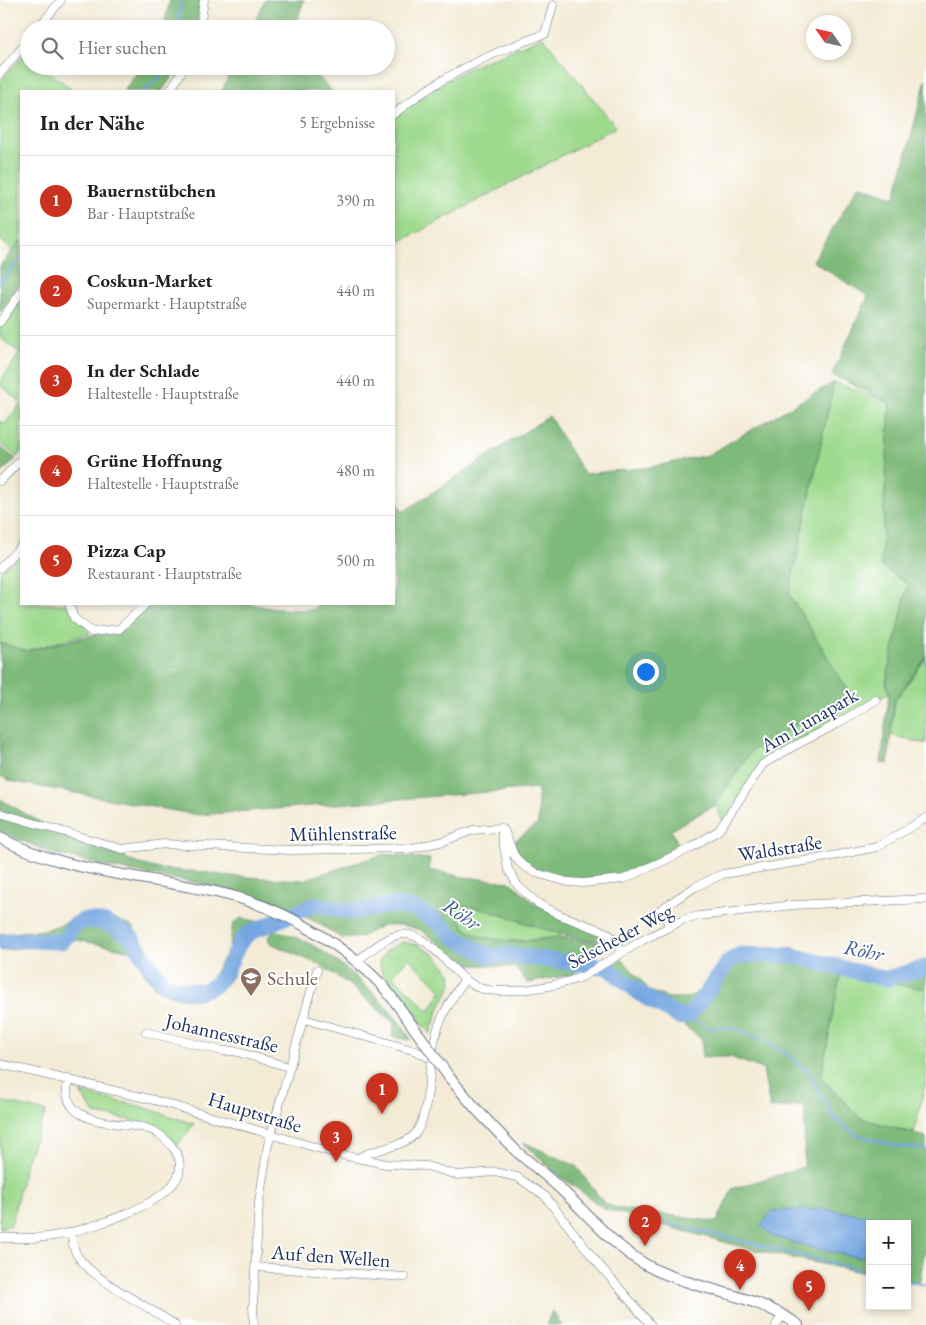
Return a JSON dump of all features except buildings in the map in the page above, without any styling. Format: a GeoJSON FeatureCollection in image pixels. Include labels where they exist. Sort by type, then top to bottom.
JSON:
{"type":"FeatureCollection","features":[{"type":"Feature","properties":{"kind":"main road"},"geometry":{"type":"LineString","coordinates":[[0,838],[69,865],[246,900],[320,934],[356,962],[381,985],[420,1036],[448,1077],[477,1110],[516,1151],[567,1195],[617,1245],[638,1260],[658,1270],[762,1304],[798,1325]]}},
{"type":"Feature","properties":{"kind":"street"},"geometry":{"type":"LineString","coordinates":[[45,20],[61,0]]}},
{"type":"Feature","properties":{"kind":"street"},"geometry":{"type":"LineString","coordinates":[[201,20],[204,0]]}},
{"type":"Feature","properties":{"kind":"street"},"geometry":{"type":"LineString","coordinates":[[395,113],[421,93],[458,71],[514,45],[544,34],[553,5]]}},
{"type":"Feature","properties":{"kind":"street"},"geometry":{"type":"LineString","coordinates":[[0,74],[20,50]]}},
{"type":"Feature","properties":{"kind":"street"},"geometry":{"type":"LineString","coordinates":[[171,90],[180,75]]}},
{"type":"Feature","properties":{"kind":"street"},"geometry":{"type":"LineString","coordinates":[[0,322],[20,293]]}},
{"type":"Feature","properties":{"kind":"street"},"geometry":{"type":"LineString","coordinates":[[0,481],[20,461]]}},
{"type":"Feature","properties":{"kind":"street"},"geometry":{"type":"LineString","coordinates":[[0,568],[20,547]]}},
{"type":"Feature","properties":{"kind":"street"},"geometry":{"type":"LineString","coordinates":[[69,605],[74,618],[92,632],[119,629],[145,605]]}},
{"type":"Feature","properties":{"kind":"street","name":"Am Lunapark"},"geometry":{"type":"LineString","coordinates":[[501,828],[504,830],[514,855],[521,864],[536,873],[575,883],[609,882],[624,879],[662,863],[691,848],[719,830],[763,764],[837,724],[876,700]]}},
{"type":"Feature","properties":{"kind":"street","name":"Mühlenstraße"},"geometry":{"type":"LineString","coordinates":[[0,813],[122,849],[165,844],[290,850],[413,848],[444,842],[473,830],[501,828]]}},
{"type":"Feature","properties":{"kind":"street","name":"Waldstraße"},"geometry":{"type":"LineString","coordinates":[[670,927],[661,909],[695,887],[723,874],[877,847],[926,818]]}},
{"type":"Feature","properties":{"kind":"street"},"geometry":{"type":"LineString","coordinates":[[501,828],[508,869],[518,886],[537,903],[560,916],[605,932],[615,939],[621,952]]}},
{"type":"Feature","properties":{"kind":"street","name":"Selscheder Weg"},"geometry":{"type":"LineString","coordinates":[[356,962],[379,943],[391,937],[412,935],[432,946],[464,980],[487,990],[507,991],[572,981],[621,952],[683,920],[699,916],[793,905],[926,899]]}},
{"type":"Feature","properties":{"kind":"street","name":"Johannesstraße"},"geometry":{"type":"LineString","coordinates":[[254,1325],[259,1202],[268,1145],[317,970]]}},
{"type":"Feature","properties":{"kind":"street"},"geometry":{"type":"LineString","coordinates":[[358,1158],[369,1152],[406,1140],[419,1130],[423,1123],[432,1059],[440,1023],[445,1010],[464,980]]}},
{"type":"Feature","properties":{"kind":"street","name":"Johannesstraße"},"geometry":{"type":"LineString","coordinates":[[304,1019],[416,1051],[432,1059]]}},
{"type":"Feature","properties":{"kind":"street","name":"Johannesstraße"},"geometry":{"type":"LineString","coordinates":[[146,1032],[223,1051],[234,1051],[290,1066]]}},
{"type":"Feature","properties":{"kind":"street","name":"Hauptstraße"},"geometry":{"type":"LineString","coordinates":[[0,1064],[154,1100],[321,1150],[386,1164],[427,1166],[457,1175],[504,1173],[517,1177],[544,1196],[595,1260],[651,1325]]}},
{"type":"Feature","properties":{"kind":"street"},"geometry":{"type":"LineString","coordinates":[[0,1238],[51,1236],[71,1232],[119,1216],[152,1200],[165,1192],[175,1181],[180,1167],[179,1158],[174,1148],[167,1141],[154,1131],[145,1128],[93,1119],[79,1113],[68,1096],[66,1088],[68,1079]]}},
{"type":"Feature","properties":{"kind":"street"},"geometry":{"type":"LineString","coordinates":[[71,1232],[77,1254],[90,1268],[106,1281],[175,1325]]}},
{"type":"Feature","properties":{"kind":"street","name":"Auf den Wellen"},"geometry":{"type":"LineString","coordinates":[[256,1267],[405,1277]]}},
{"type":"Feature","properties":{"kind":"street"},"geometry":{"type":"LineString","coordinates":[[776,1325],[783,1315]]}},
{"type":"Feature","properties":{"kind":"green space"},"geometry":{"type":"Polygon","coordinates":[[[170,0],[200,0],[197,20],[165,20],[170,0]]]}},
{"type":"Feature","properties":{"kind":"green space"},"geometry":{"type":"Polygon","coordinates":[[[265,0],[304,0],[297,20],[255,20],[265,0]]]}},
{"type":"Feature","properties":{"kind":"green space"},"geometry":{"type":"Polygon","coordinates":[[[543,37],[616,127],[395,244],[395,116],[464,70],[543,37]]]}},
{"type":"Feature","properties":{"kind":"green space"},"geometry":{"type":"Polygon","coordinates":[[[20,59],[20,75],[54,75],[72,90],[20,90],[20,241],[13,252],[0,239],[0,82],[20,59]]]}},
{"type":"Feature","properties":{"kind":"green space"},"geometry":{"type":"Polygon","coordinates":[[[135,75],[173,75],[163,90],[125,90],[135,75]]]}},
{"type":"Feature","properties":{"kind":"green space"},"geometry":{"type":"Polygon","coordinates":[[[229,75],[317,75],[331,90],[222,90],[229,75]]]}},
{"type":"Feature","properties":{"kind":"green space"},"geometry":{"type":"Polygon","coordinates":[[[926,79],[926,657],[894,701],[888,764],[881,763],[889,693],[886,682],[908,584],[881,566],[890,403],[832,375],[868,296],[813,261],[859,185],[895,198],[926,79]]]}},
{"type":"Feature","properties":{"kind":"green space"},"geometry":{"type":"Polygon","coordinates":[[[20,241],[20,284],[0,312],[0,266],[20,241]]]}},
{"type":"Feature","properties":{"kind":"green space"},"geometry":{"type":"Polygon","coordinates":[[[20,299],[20,353],[0,338],[0,328],[20,299]]]}},
{"type":"Feature","properties":{"kind":"green space"},"geometry":{"type":"Polygon","coordinates":[[[20,353],[20,401],[0,385],[0,382],[20,353]]]}},
{"type":"Feature","properties":{"kind":"green space"},"geometry":{"type":"Polygon","coordinates":[[[834,382],[890,403],[881,566],[908,584],[886,682],[889,693],[763,761],[723,821],[715,805],[751,751],[850,694],[789,594],[834,382]]]}},
{"type":"Feature","properties":{"kind":"green space"},"geometry":{"type":"Polygon","coordinates":[[[834,382],[789,594],[850,694],[751,751],[715,805],[671,830],[681,850],[627,875],[600,879],[567,880],[535,869],[518,855],[513,842],[538,824],[538,788],[198,815],[14,782],[0,776],[0,643],[27,651],[92,635],[118,632],[147,605],[255,605],[275,609],[313,610],[317,605],[395,605],[395,498],[403,512],[549,416],[584,474],[651,467],[708,455],[834,382]]]}},
{"type":"Feature","properties":{"kind":"green space"},"geometry":{"type":"Polygon","coordinates":[[[20,404],[20,453],[17,457],[0,443],[0,421],[5,424],[20,404]]]}},
{"type":"Feature","properties":{"kind":"green space"},"geometry":{"type":"Polygon","coordinates":[[[0,447],[16,459],[0,474],[0,447]]]}},
{"type":"Feature","properties":{"kind":"green space"},"geometry":{"type":"Polygon","coordinates":[[[20,551],[20,605],[67,605],[90,633],[27,651],[0,643],[0,572],[20,551]]]}},
{"type":"Feature","properties":{"kind":"green space"},"geometry":{"type":"Polygon","coordinates":[[[926,658],[926,744],[891,735],[895,701],[926,658]]]}},
{"type":"Feature","properties":{"kind":"green space"},"geometry":{"type":"Polygon","coordinates":[[[0,799],[78,844],[125,852],[126,860],[158,869],[205,872],[227,876],[303,880],[384,854],[430,859],[429,870],[464,877],[510,882],[537,905],[603,933],[600,941],[581,939],[562,935],[489,911],[451,904],[466,929],[481,937],[516,942],[560,937],[599,943],[595,959],[573,974],[528,983],[514,967],[458,964],[437,942],[421,930],[402,925],[383,925],[361,937],[343,939],[316,922],[289,909],[247,895],[203,884],[117,869],[55,854],[0,832],[0,799]]]}},
{"type":"Feature","properties":{"kind":"green space"},"geometry":{"type":"Polygon","coordinates":[[[450,904],[472,906],[560,933],[560,937],[510,941],[484,937],[473,933],[465,927],[450,904]]]}},
{"type":"Feature","properties":{"kind":"green space"},"geometry":{"type":"Polygon","coordinates":[[[89,915],[116,919],[133,927],[162,973],[176,984],[194,988],[210,981],[229,948],[233,924],[241,918],[256,921],[260,925],[245,935],[237,944],[221,986],[214,993],[197,999],[177,997],[159,990],[149,980],[133,951],[77,940],[0,951],[0,934],[44,930],[89,915]]]}},
{"type":"Feature","properties":{"kind":"green space"},"geometry":{"type":"Polygon","coordinates":[[[274,930],[310,944],[337,961],[380,1000],[393,1014],[411,1040],[392,1037],[394,1023],[347,983],[324,967],[270,943],[268,937],[274,930]]]}},
{"type":"Feature","properties":{"kind":"green space"},"geometry":{"type":"Polygon","coordinates":[[[402,942],[418,945],[435,955],[451,973],[452,984],[438,1011],[430,1034],[382,974],[379,962],[386,951],[402,942]],[[408,958],[393,976],[429,1011],[442,990],[408,958]]]}},
{"type":"Feature","properties":{"kind":"green space"},"geometry":{"type":"Polygon","coordinates":[[[792,947],[795,954],[886,973],[926,961],[926,989],[840,975],[821,1078],[860,1118],[926,1137],[926,1245],[919,1284],[911,1282],[911,1220],[866,1220],[864,1215],[761,1225],[772,1236],[813,1248],[860,1258],[866,1255],[866,1273],[750,1249],[605,1209],[553,1171],[523,1142],[576,1166],[604,1203],[617,1208],[717,1222],[732,1189],[804,1167],[805,1106],[770,1108],[763,1069],[730,1057],[702,1057],[702,1039],[605,970],[622,959],[650,991],[668,998],[689,998],[709,984],[737,959],[792,947]]]}},
{"type":"Feature","properties":{"kind":"green space"},"geometry":{"type":"Polygon","coordinates":[[[840,975],[926,989],[926,1081],[914,1133],[860,1118],[821,1078],[840,975]]]}},
{"type":"Feature","properties":{"kind":"green space"},"geometry":{"type":"Polygon","coordinates":[[[80,1093],[140,1106],[194,1124],[177,1146],[162,1132],[132,1120],[95,1114],[80,1093]]]}},
{"type":"Feature","properties":{"kind":"green space"},"geometry":{"type":"Polygon","coordinates":[[[0,1101],[46,1112],[26,1161],[11,1225],[0,1228],[0,1101]]]}},
{"type":"Feature","properties":{"kind":"green space"},"geometry":{"type":"Polygon","coordinates":[[[552,1311],[562,1325],[546,1325],[552,1311]]]}},
{"type":"Feature","properties":{"kind":"water"},"geometry":{"type":"Polygon","coordinates":[[[825,1209],[865,1215],[867,1220],[866,1255],[860,1258],[813,1248],[772,1236],[761,1225],[773,1211],[825,1209]]]}},
{"type":"Feature","properties":{"kind":"waterway"},"geometry":{"type":"LineString","coordinates":[[179,20],[181,0]]}},
{"type":"Feature","properties":{"kind":"waterway"},"geometry":{"type":"LineString","coordinates":[[144,90],[162,75]]}},
{"type":"Feature","properties":{"kind":"waterway"},"geometry":{"type":"LineString","coordinates":[[0,282],[20,258]]}},
{"type":"Feature","properties":{"kind":"waterway","name":"Röhr"},"geometry":{"type":"LineString","coordinates":[[0,942],[28,940],[61,942],[68,935],[72,927],[84,920],[104,922],[131,937],[165,985],[185,990],[202,991],[215,985],[224,975],[240,942],[249,933],[316,904],[350,912],[396,905],[417,910],[438,922],[455,938],[490,956],[510,955],[607,967],[642,995],[679,1017],[686,1016],[696,1008],[728,962],[740,955],[790,955],[886,979],[926,967]]}},
{"type":"Feature","properties":{"kind":"waterway"},"geometry":{"type":"LineString","coordinates":[[686,1016],[707,1027],[736,1029],[779,1048],[807,1071],[835,1119],[857,1135],[897,1146],[926,1149]]}},
{"type":"Feature","properties":{"kind":"waterway"},"geometry":{"type":"LineString","coordinates":[[659,1221],[866,1271]]}},
{"type":"Feature","properties":{"kind":"waterway"},"geometry":{"type":"LineString","coordinates":[[911,1282],[926,1285]]}},
{"type":"Feature","properties":{"kind":"place","name":"Schule"},"geometry":{"type":"Point","coordinates":[251,997]}},
{"type":"Feature","properties":{"kind":"place","name":"Bauernstübchen"},"geometry":{"type":"Point","coordinates":[382,1114]}},
{"type":"Feature","properties":{"kind":"place","name":"In der Schlade"},"geometry":{"type":"Point","coordinates":[336,1162]}},
{"type":"Feature","properties":{"kind":"place","name":"Coskun-Market"},"geometry":{"type":"Point","coordinates":[645,1246]}},
{"type":"Feature","properties":{"kind":"place","name":"Grüne Hoffnung"},"geometry":{"type":"Point","coordinates":[740,1290]}},
{"type":"Feature","properties":{"kind":"place","name":"Pizza Cap"},"geometry":{"type":"Point","coordinates":[809,1311]}}]}
